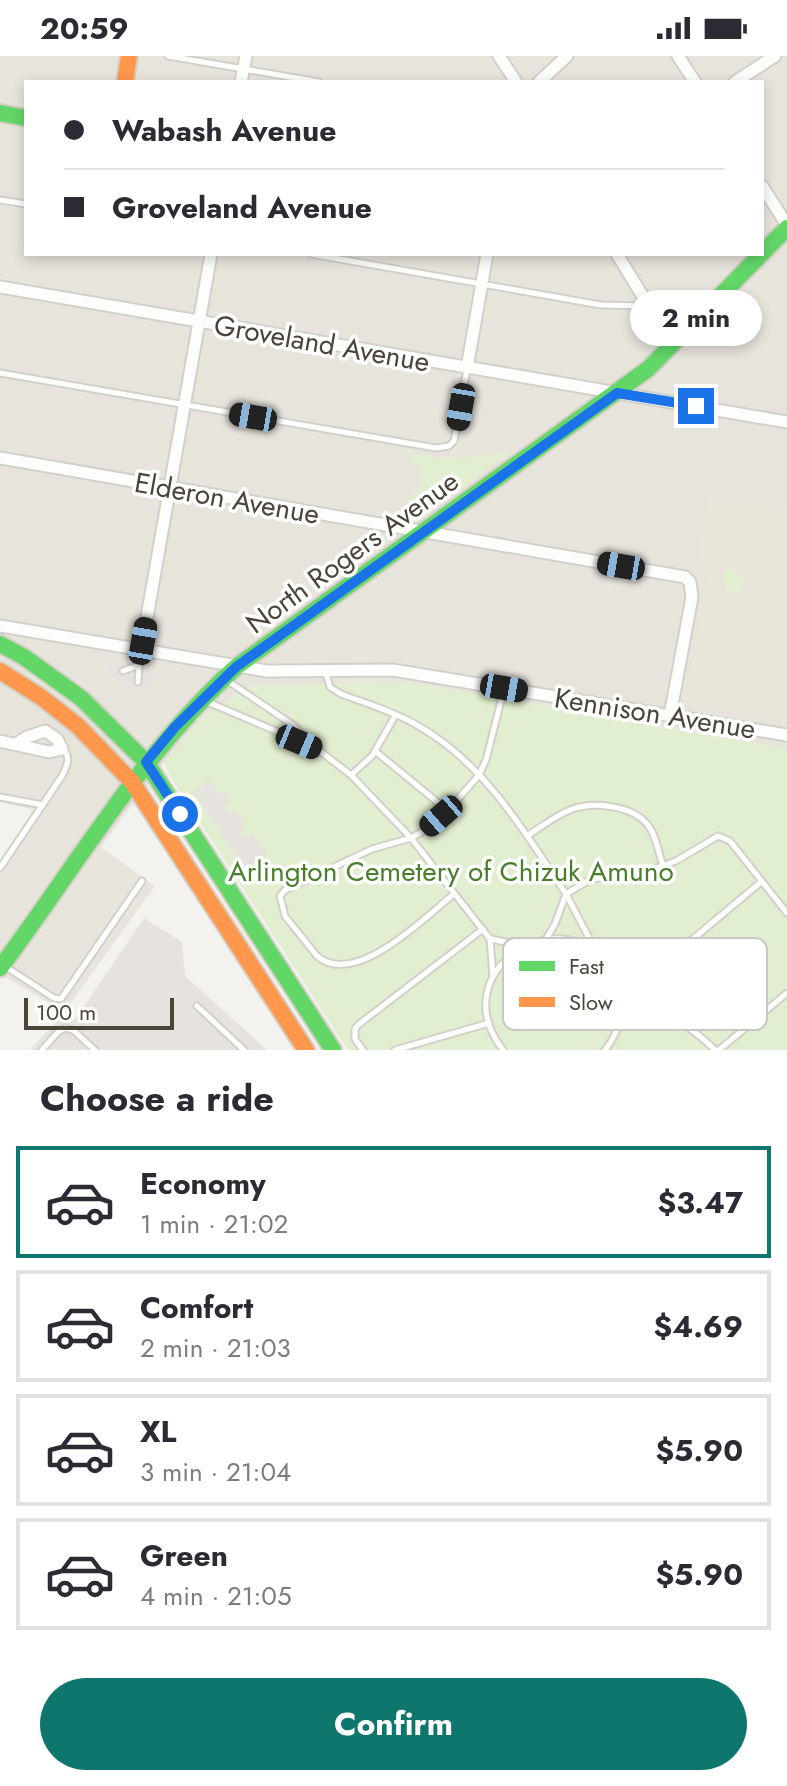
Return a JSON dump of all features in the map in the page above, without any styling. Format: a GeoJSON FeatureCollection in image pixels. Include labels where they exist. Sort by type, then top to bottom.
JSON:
{"type":"FeatureCollection","features":[{"type":"Feature","properties":{"kind":"street"},"geometry":{"type":"LineString","coordinates":[[125,80],[129,56]]}},
{"type":"Feature","properties":{"kind":"street"},"geometry":{"type":"LineString","coordinates":[[241,80],[246,56]]}},
{"type":"Feature","properties":{"kind":"street"},"geometry":{"type":"LineString","coordinates":[[499,56],[515,80]]}},
{"type":"Feature","properties":{"kind":"street"},"geometry":{"type":"LineString","coordinates":[[541,80],[567,56]]}},
{"type":"Feature","properties":{"kind":"street"},"geometry":{"type":"LineString","coordinates":[[678,56],[694,80]]}},
{"type":"Feature","properties":{"kind":"street"},"geometry":{"type":"LineString","coordinates":[[738,80],[775,56]]}},
{"type":"Feature","properties":{"kind":"street"},"geometry":{"type":"LineString","coordinates":[[0,113],[24,118]]}},
{"type":"Feature","properties":{"kind":"street"},"geometry":{"type":"LineString","coordinates":[[764,189],[787,227]]}},
{"type":"Feature","properties":{"kind":"street","name":"North Rogers Avenue"},"geometry":{"type":"LineString","coordinates":[[764,251],[787,227]]}},
{"type":"Feature","properties":{"kind":"street"},"geometry":{"type":"LineString","coordinates":[[141,651],[211,256]]}},
{"type":"Feature","properties":{"kind":"street"},"geometry":{"type":"LineString","coordinates":[[467,368],[487,256]]}},
{"type":"Feature","properties":{"kind":"street"},"geometry":{"type":"LineString","coordinates":[[618,256],[673,346]]}},
{"type":"Feature","properties":{"kind":"street","name":"North Rogers Avenue"},"geometry":{"type":"LineString","coordinates":[[1,966],[146,762],[202,699],[230,673],[617,393],[673,346],[759,256]]}},
{"type":"Feature","properties":{"kind":"street","name":"Groveland Avenue"},"geometry":{"type":"LineString","coordinates":[[0,287],[787,422]]}},
{"type":"Feature","properties":{"kind":"street","name":"Elderon Avenue"},"geometry":{"type":"LineString","coordinates":[[0,458],[678,576],[690,582],[692,597],[670,716]]}},
{"type":"Feature","properties":{"kind":"street","name":"Kennison Avenue"},"geometry":{"type":"LineString","coordinates":[[0,626],[141,651],[230,673],[393,670],[787,735]]}},
{"type":"Feature","properties":{"kind":"street"},"geometry":{"type":"LineString","coordinates":[[0,644],[24,657],[81,698],[146,762],[333,1050]]}},
{"type":"Feature","properties":{"kind":"street"},"geometry":{"type":"LineString","coordinates":[[0,671],[78,726],[132,782],[306,1050]]}},
{"type":"Feature","properties":{"kind":"street"},"geometry":{"type":"LineString","coordinates":[[0,741],[49,752],[62,749],[57,739],[45,731],[16,744]]}},
{"type":"Feature","properties":{"kind":"street"},"geometry":{"type":"LineString","coordinates":[[277,1005],[289,1050]]}},
{"type":"Feature","properties":{"kind":"lane"},"geometry":{"type":"LineString","coordinates":[[168,56],[307,80]]}},
{"type":"Feature","properties":{"kind":"lane"},"geometry":{"type":"LineString","coordinates":[[0,200],[24,204]]}},
{"type":"Feature","properties":{"kind":"lane"},"geometry":{"type":"LineString","coordinates":[[322,256],[601,305],[648,306]]}},
{"type":"Feature","properties":{"kind":"lane"},"geometry":{"type":"LineString","coordinates":[[0,373],[444,448],[454,441],[467,368]]}},
{"type":"Feature","properties":{"kind":"lane"},"geometry":{"type":"LineString","coordinates":[[138,682],[141,651]]}},
{"type":"Feature","properties":{"kind":"lane"},"geometry":{"type":"LineString","coordinates":[[123,671],[139,665]]}},
{"type":"Feature","properties":{"kind":"lane"},"geometry":{"type":"LineString","coordinates":[[325,670],[330,687],[395,715],[435,737],[468,762],[527,836],[566,894],[589,938]]}},
{"type":"Feature","properties":{"kind":"lane"},"geometry":{"type":"LineString","coordinates":[[230,673],[351,775],[411,838],[490,939],[493,976]]}},
{"type":"Feature","properties":{"kind":"lane"},"geometry":{"type":"LineString","coordinates":[[454,894],[382,951],[371,958],[349,963],[323,962],[285,916],[280,896],[285,890],[372,849],[411,838],[447,810],[479,775],[494,737],[504,688]]}},
{"type":"Feature","properties":{"kind":"lane"},"geometry":{"type":"LineString","coordinates":[[202,699],[316,748]]}},
{"type":"Feature","properties":{"kind":"lane"},"geometry":{"type":"LineString","coordinates":[[351,775],[375,751],[395,715]]}},
{"type":"Feature","properties":{"kind":"lane"},"geometry":{"type":"LineString","coordinates":[[0,868],[66,768],[68,756],[62,749]]}},
{"type":"Feature","properties":{"kind":"lane"},"geometry":{"type":"LineString","coordinates":[[375,751],[447,810]]}},
{"type":"Feature","properties":{"kind":"lane"},"geometry":{"type":"LineString","coordinates":[[0,797],[43,805]]}},
{"type":"Feature","properties":{"kind":"lane"},"geometry":{"type":"LineString","coordinates":[[527,836],[579,807],[617,808],[631,812],[647,824],[663,865]]}},
{"type":"Feature","properties":{"kind":"lane"},"geometry":{"type":"LineString","coordinates":[[547,938],[566,894],[591,879],[639,874],[663,865],[689,855],[713,838],[724,837],[787,913]]}},
{"type":"Feature","properties":{"kind":"lane"},"geometry":{"type":"LineString","coordinates":[[1,966],[54,998],[61,999],[142,881]]}},
{"type":"Feature","properties":{"kind":"lane"},"geometry":{"type":"LineString","coordinates":[[694,938],[761,882]]}},
{"type":"Feature","properties":{"kind":"lane"},"geometry":{"type":"LineString","coordinates":[[222,920],[242,908]]}},
{"type":"Feature","properties":{"kind":"lane"},"geometry":{"type":"LineString","coordinates":[[363,1050],[355,1039],[358,1025],[483,929]]}},
{"type":"Feature","properties":{"kind":"lane"},"geometry":{"type":"LineString","coordinates":[[490,939],[503,942]]}},
{"type":"Feature","properties":{"kind":"lane"},"geometry":{"type":"LineString","coordinates":[[503,962],[493,976],[487,997],[489,1023],[503,1050]]}},
{"type":"Feature","properties":{"kind":"lane"},"geometry":{"type":"LineString","coordinates":[[767,1009],[787,993]]}},
{"type":"Feature","properties":{"kind":"lane"},"geometry":{"type":"LineString","coordinates":[[197,1006],[244,1050]]}},
{"type":"Feature","properties":{"kind":"lane"},"geometry":{"type":"LineString","coordinates":[[395,1050],[489,1023]]}},
{"type":"Feature","properties":{"kind":"lane"},"geometry":{"type":"LineString","coordinates":[[42,1050],[59,1031],[66,1028],[73,1030],[95,1050]]}},
{"type":"Feature","properties":{"kind":"lane"},"geometry":{"type":"LineString","coordinates":[[607,1049],[616,1030]]}},
{"type":"Feature","properties":{"kind":"lane"},"geometry":{"type":"LineString","coordinates":[[694,1030],[717,1050],[742,1030]]}},
{"type":"Feature","properties":{"kind":"shaded area"},"geometry":{"type":"Polygon","coordinates":[[[0,56],[787,56],[787,749],[409,682],[251,686],[204,716],[164,762],[101,847],[155,886],[64,1012],[0,974],[0,861],[34,810],[0,802],[0,56]]]}},
{"type":"Feature","properties":{"kind":"shaded area"},"geometry":{"type":"Polygon","coordinates":[[[709,496],[787,509],[787,720],[685,703],[707,574],[696,568],[709,496]]]}},
{"type":"Feature","properties":{"kind":"shaded area"},"geometry":{"type":"Polygon","coordinates":[[[135,657],[148,659],[149,672],[157,679],[147,689],[136,687],[132,692],[106,669],[113,662],[128,662],[135,657]]]}},
{"type":"Feature","properties":{"kind":"shaded area"},"geometry":{"type":"Polygon","coordinates":[[[210,780],[218,794],[225,791],[231,800],[224,806],[226,810],[235,811],[244,824],[241,832],[244,837],[253,834],[266,854],[244,869],[193,792],[210,780]]]}},
{"type":"Feature","properties":{"kind":"shaded area"},"geometry":{"type":"Polygon","coordinates":[[[144,918],[182,942],[185,976],[267,1050],[30,1050],[57,1021],[74,1021],[144,918]]]}},
{"type":"Feature","properties":{"kind":"green space"},"geometry":{"type":"Polygon","coordinates":[[[510,452],[414,524],[400,521],[406,501],[421,487],[420,467],[408,460],[408,456],[413,453],[447,459],[510,452]]]}},
{"type":"Feature","properties":{"kind":"green space"},"geometry":{"type":"Polygon","coordinates":[[[726,570],[744,575],[745,581],[740,586],[739,594],[733,592],[729,595],[725,589],[723,577],[726,570]]]}},
{"type":"Feature","properties":{"kind":"green space","name":"Arlington Cemetery of Chizuk Amuno"},"geometry":{"type":"Polygon","coordinates":[[[409,682],[787,749],[787,1050],[348,1050],[171,778],[164,762],[204,716],[251,686],[409,682]]]}},
{"type":"Feature","properties":{"kind":"traffic: fast"},"geometry":{"type":"LineString","coordinates":[[0,113],[24,118]]}},
{"type":"Feature","properties":{"kind":"traffic: fast"},"geometry":{"type":"LineString","coordinates":[[764,251],[787,228]]}},
{"type":"Feature","properties":{"kind":"traffic: fast"},"geometry":{"type":"LineString","coordinates":[[0,968],[139,774],[201,701],[236,667],[648,369],[759,256]]}},
{"type":"Feature","properties":{"kind":"traffic: fast"},"geometry":{"type":"LineString","coordinates":[[0,644],[24,657],[81,698],[146,762],[333,1050]]}},
{"type":"Feature","properties":{"kind":"traffic: slow"},"geometry":{"type":"LineString","coordinates":[[125,80],[129,56]]}},
{"type":"Feature","properties":{"kind":"traffic: slow"},"geometry":{"type":"LineString","coordinates":[[0,671],[78,726],[132,782],[306,1050]]}},
{"type":"Feature","properties":{"kind":"route"},"geometry":{"type":"LineString","coordinates":[[180,814],[146,762],[175,727],[236,667],[617,393],[696,406]]}}]}
